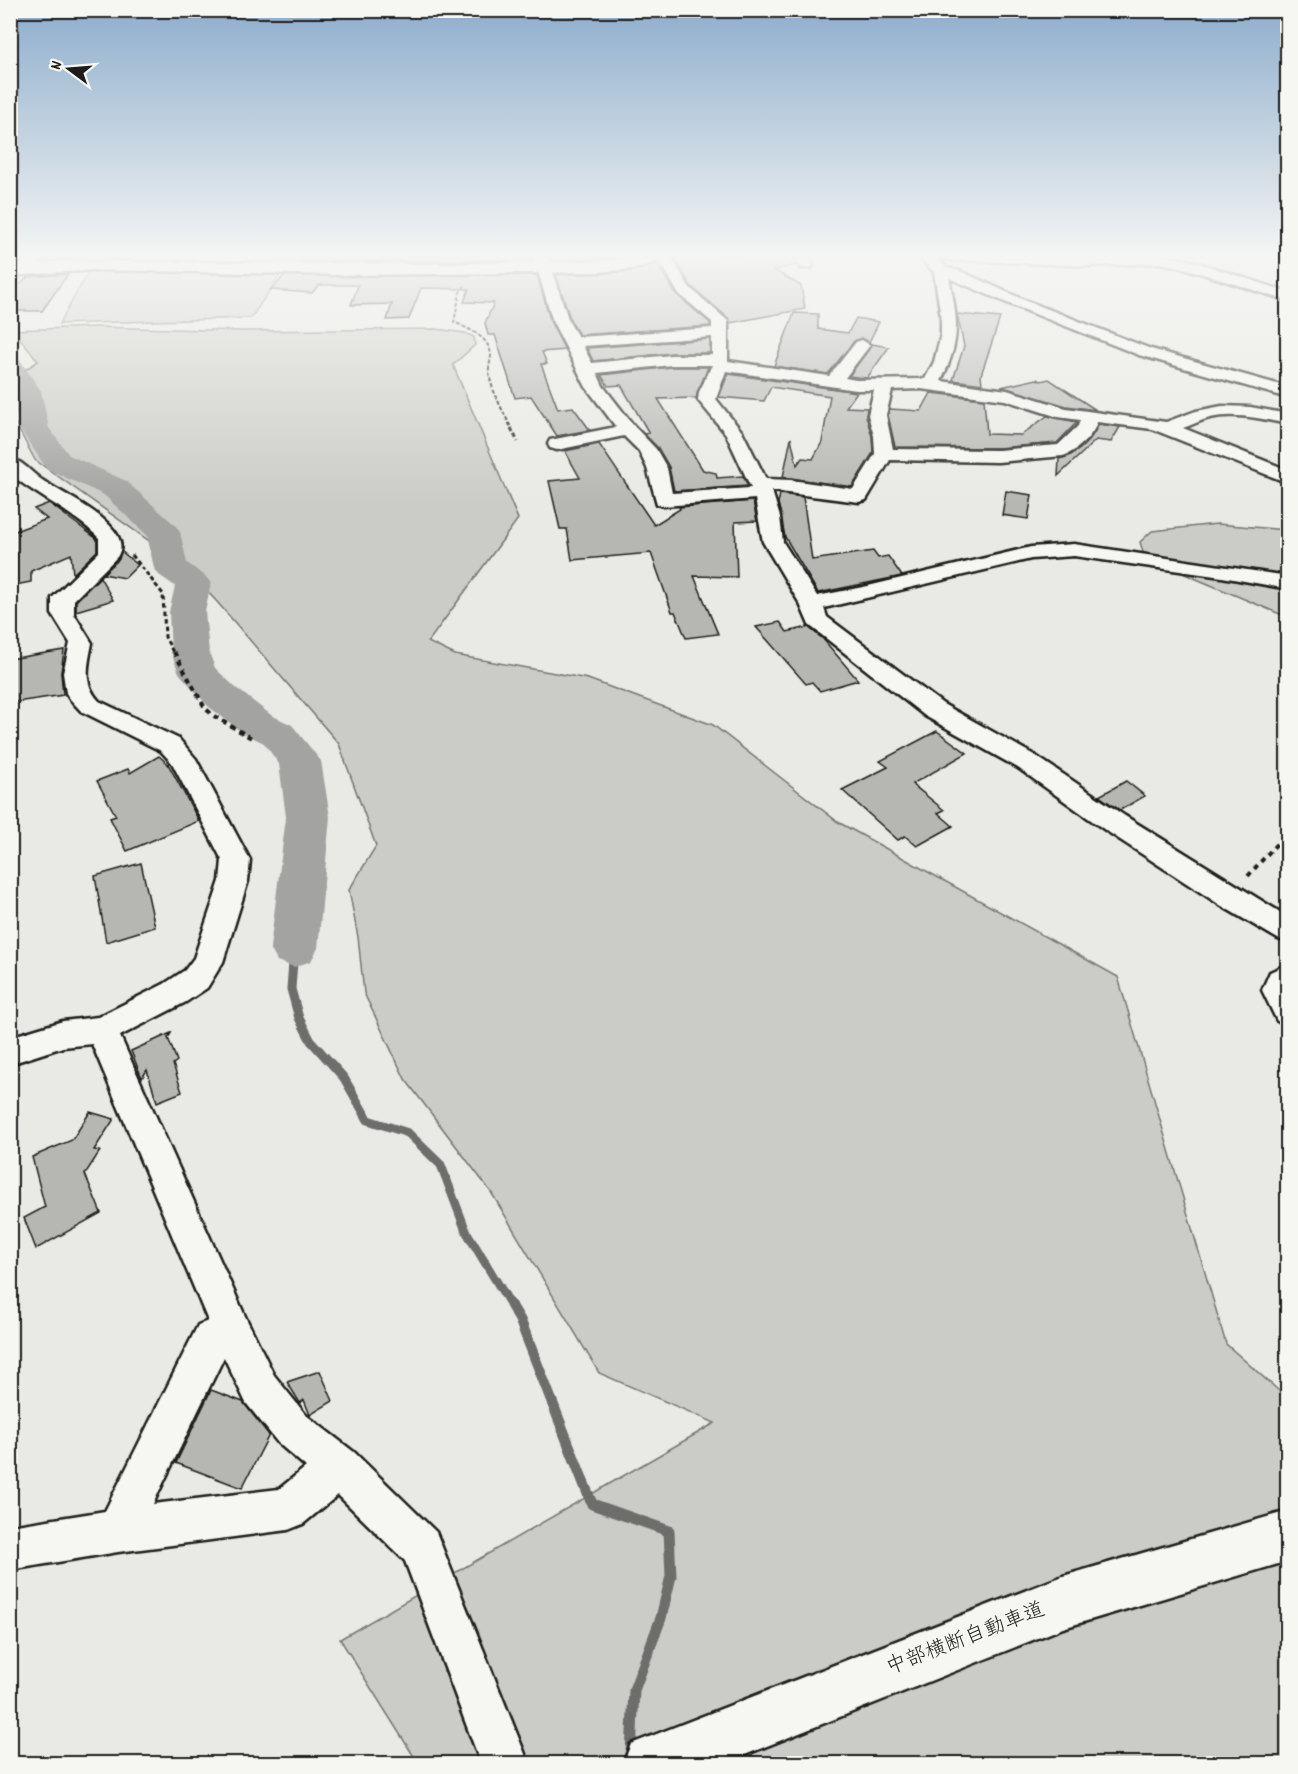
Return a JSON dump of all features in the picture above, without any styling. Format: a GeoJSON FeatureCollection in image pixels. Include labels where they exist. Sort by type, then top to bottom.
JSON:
{"type":"FeatureCollection","features":[{"type":"Feature","properties":{"kind":"main road","name":"中部横断自動車道"},"geometry":{"type":"LineString","coordinates":[[651,1764],[1063,1602],[1287,1536]]}},
{"type":"Feature","properties":{"kind":"street"},"geometry":{"type":"LineString","coordinates":[[570,337],[595,387],[628,430],[647,449],[657,468],[664,500],[792,486],[859,496],[884,454],[883,436],[877,415],[884,385]]}},
{"type":"Feature","properties":{"kind":"street"},"geometry":{"type":"LineString","coordinates":[[573,342],[651,337]]}},
{"type":"Feature","properties":{"kind":"street"},"geometry":{"type":"LineString","coordinates":[[722,337],[720,363],[707,400],[734,433],[762,489],[770,517],[773,542],[817,620],[934,710],[1027,762],[1114,823],[1287,931]]}},
{"type":"Feature","properties":{"kind":"street"},"geometry":{"type":"LineString","coordinates":[[931,385],[942,362],[949,337]]}},
{"type":"Feature","properties":{"kind":"street"},"geometry":{"type":"LineString","coordinates":[[1105,337],[1287,393]]}},
{"type":"Feature","properties":{"kind":"street"},"geometry":{"type":"LineString","coordinates":[[832,382],[862,345]]}},
{"type":"Feature","properties":{"kind":"street"},"geometry":{"type":"LineString","coordinates":[[585,369],[672,360],[720,363],[832,382],[931,385],[1007,395],[1057,411],[1168,427],[1287,477]]}},
{"type":"Feature","properties":{"kind":"street"},"geometry":{"type":"LineString","coordinates":[[1042,429],[1057,411]]}},
{"type":"Feature","properties":{"kind":"street"},"geometry":{"type":"LineString","coordinates":[[1168,427],[1218,411],[1250,412],[1287,419]]}},
{"type":"Feature","properties":{"kind":"street"},"geometry":{"type":"LineString","coordinates":[[884,454],[998,456],[1063,450],[1087,428],[1090,416]]}},
{"type":"Feature","properties":{"kind":"street"},"geometry":{"type":"LineString","coordinates":[[556,444],[628,430]]}},
{"type":"Feature","properties":{"kind":"street"},"geometry":{"type":"LineString","coordinates":[[10,464],[35,484],[88,516],[109,537],[111,542],[110,553],[63,598],[63,614],[81,643],[75,673],[78,693],[90,706],[170,745],[183,759],[236,860],[234,880],[217,937],[208,962],[196,979],[175,993],[102,1030],[63,1034],[10,1051]]}},
{"type":"Feature","properties":{"kind":"street"},"geometry":{"type":"LineString","coordinates":[[810,604],[899,586],[1031,553],[1056,550],[1074,550],[1211,569],[1287,583]]}},
{"type":"Feature","properties":{"kind":"street"},"geometry":{"type":"LineString","coordinates":[[1287,976],[1281,981],[1277,990],[1287,1012]]}},
{"type":"Feature","properties":{"kind":"street"},"geometry":{"type":"LineString","coordinates":[[102,1030],[231,1330],[260,1389],[292,1428],[339,1467],[421,1547],[506,1764]]}},
{"type":"Feature","properties":{"kind":"street"},"geometry":{"type":"LineString","coordinates":[[118,1530],[212,1339],[231,1330]]}},
{"type":"Feature","properties":{"kind":"street"},"geometry":{"type":"LineString","coordinates":[[10,1548],[118,1530],[288,1509],[339,1467]]}},
{"type":"Feature","properties":{"kind":"path"},"geometry":{"type":"LineString","coordinates":[[480,337],[489,348],[491,356],[488,371],[495,394],[518,442]]}},
{"type":"Feature","properties":{"kind":"path"},"geometry":{"type":"LineString","coordinates":[[111,542],[129,552],[163,594],[165,637],[205,708],[214,716],[253,739]]}},
{"type":"Feature","properties":{"kind":"path"},"geometry":{"type":"LineString","coordinates":[[1230,897],[1287,831]]}},
{"type":"Feature","properties":{"kind":"shaded area"},"geometry":{"type":"Polygon","coordinates":[[[18,337],[474,337],[475,345],[453,365],[518,519],[428,642],[455,655],[588,679],[713,725],[838,822],[1118,977],[1226,1344],[1287,1398],[1287,1763],[418,1763],[340,1639],[715,1423],[599,1373],[491,1192],[405,1079],[364,993],[358,937],[349,890],[376,846],[339,744],[183,565],[35,460],[11,415],[10,380],[38,361],[18,337]]]}},
{"type":"Feature","properties":{"kind":"shaded area"},"geometry":{"type":"Polygon","coordinates":[[[1217,524],[1287,530],[1287,617],[1156,562],[1143,552],[1140,542],[1152,531],[1217,524]]]}},
{"type":"Feature","properties":{"kind":"building"},"geometry":{"type":"Polygon","coordinates":[[[496,337],[558,337],[565,350],[542,352],[547,364],[541,364],[558,409],[573,407],[590,430],[557,436],[531,396],[515,398],[496,337]]]}},
{"type":"Feature","properties":{"kind":"building"},"geometry":{"type":"Polygon","coordinates":[[[785,337],[872,337],[869,342],[861,338],[854,341],[828,374],[774,366],[785,337]]]}},
{"type":"Feature","properties":{"kind":"building"},"geometry":{"type":"Polygon","coordinates":[[[962,337],[994,337],[981,375],[982,384],[953,380],[964,346],[962,337]]]}},
{"type":"Feature","properties":{"kind":"building"},"geometry":{"type":"Polygon","coordinates":[[[710,339],[710,353],[672,353],[593,361],[587,348],[710,339]]]}},
{"type":"Feature","properties":{"kind":"building"},"geometry":{"type":"Polygon","coordinates":[[[872,344],[889,347],[867,378],[849,376],[872,344]]]}},
{"type":"Feature","properties":{"kind":"building"},"geometry":{"type":"Polygon","coordinates":[[[672,367],[708,367],[696,398],[658,399],[703,470],[716,473],[717,478],[743,476],[748,486],[674,491],[669,467],[658,448],[644,434],[649,433],[621,385],[608,386],[601,375],[672,367]]]}},
{"type":"Feature","properties":{"kind":"building"},"geometry":{"type":"Polygon","coordinates":[[[728,374],[857,392],[846,407],[867,408],[866,416],[872,436],[873,453],[852,487],[783,477],[791,438],[797,465],[802,458],[813,459],[822,442],[830,396],[771,387],[764,401],[719,397],[728,374]]]}},
{"type":"Feature","properties":{"kind":"building"},"geometry":{"type":"Polygon","coordinates":[[[1037,379],[1041,381],[1049,379],[1096,410],[1066,406],[1001,387],[1037,379]]]}},
{"type":"Feature","properties":{"kind":"building"},"geometry":{"type":"Polygon","coordinates":[[[931,393],[984,399],[987,434],[1021,435],[1047,416],[1077,422],[1057,443],[998,448],[895,447],[888,415],[890,409],[921,411],[931,393]]]}},
{"type":"Feature","properties":{"kind":"building"},"geometry":{"type":"Polygon","coordinates":[[[1099,424],[1120,427],[1111,442],[1096,440],[1058,476],[1059,459],[1080,449],[1090,439],[1099,424]]]}},
{"type":"Feature","properties":{"kind":"building"},"geometry":{"type":"Polygon","coordinates":[[[599,444],[654,525],[680,509],[679,507],[753,501],[757,521],[735,522],[737,577],[694,576],[718,634],[686,638],[675,612],[672,612],[651,553],[572,560],[567,529],[560,529],[549,481],[580,478],[565,451],[599,444]]]}},
{"type":"Feature","properties":{"kind":"building"},"geometry":{"type":"Polygon","coordinates":[[[1006,491],[1032,495],[1028,519],[1002,515],[1006,491]]]}},
{"type":"Feature","properties":{"kind":"building"},"geometry":{"type":"Polygon","coordinates":[[[780,494],[803,497],[812,560],[873,551],[878,558],[888,556],[902,576],[818,593],[785,537],[778,503],[780,494]]]}},
{"type":"Feature","properties":{"kind":"building"},"geometry":{"type":"Polygon","coordinates":[[[49,503],[97,539],[97,551],[73,574],[71,554],[31,571],[31,582],[10,586],[10,533],[47,519],[34,509],[49,503]]]}},
{"type":"Feature","properties":{"kind":"building"},"geometry":{"type":"Polygon","coordinates":[[[121,551],[138,565],[125,578],[103,574],[119,559],[121,551]]]}},
{"type":"Feature","properties":{"kind":"building"},"geometry":{"type":"Polygon","coordinates":[[[100,577],[113,600],[76,611],[76,601],[100,577]]]}},
{"type":"Feature","properties":{"kind":"building"},"geometry":{"type":"Polygon","coordinates":[[[780,622],[787,632],[808,627],[823,639],[858,680],[820,691],[812,682],[806,684],[756,627],[780,622]]]}},
{"type":"Feature","properties":{"kind":"building"},"geometry":{"type":"Polygon","coordinates":[[[64,650],[61,673],[63,695],[10,703],[10,659],[64,650]]]}},
{"type":"Feature","properties":{"kind":"building"},"geometry":{"type":"Polygon","coordinates":[[[937,731],[967,753],[912,784],[944,810],[938,813],[953,826],[917,846],[905,836],[898,840],[842,790],[888,767],[880,761],[937,731]]]}},
{"type":"Feature","properties":{"kind":"building"},"geometry":{"type":"Polygon","coordinates":[[[159,756],[168,764],[199,821],[127,851],[110,818],[116,816],[97,781],[128,769],[130,773],[159,756]]]}},
{"type":"Feature","properties":{"kind":"building"},"geometry":{"type":"Polygon","coordinates":[[[1126,781],[1145,796],[1120,810],[1099,796],[1126,781]]]}},
{"type":"Feature","properties":{"kind":"building"},"geometry":{"type":"Polygon","coordinates":[[[141,863],[155,927],[106,942],[95,876],[141,863]]]}},
{"type":"Feature","properties":{"kind":"building"},"geometry":{"type":"Polygon","coordinates":[[[171,1033],[168,1038],[177,1061],[173,1064],[182,1092],[157,1102],[147,1070],[142,1078],[131,1051],[171,1033]]]}},
{"type":"Feature","properties":{"kind":"building"},"geometry":{"type":"Polygon","coordinates":[[[90,1112],[114,1119],[94,1150],[100,1151],[85,1174],[101,1213],[36,1249],[24,1218],[45,1207],[32,1157],[72,1140],[90,1112]]]}},
{"type":"Feature","properties":{"kind":"building"},"geometry":{"type":"Polygon","coordinates":[[[320,1371],[333,1401],[310,1415],[304,1400],[300,1403],[287,1382],[320,1371]]]}},
{"type":"Feature","properties":{"kind":"building"},"geometry":{"type":"Polygon","coordinates":[[[211,1390],[243,1402],[269,1435],[242,1488],[176,1463],[211,1390]]]}},
{"type":"Feature","properties":{"kind":"waterway"},"geometry":{"type":"LineString","coordinates":[[10,366],[27,391],[34,428],[58,462],[115,488],[163,532],[171,568],[193,583],[187,612],[190,652],[198,673],[222,697],[257,724],[278,734],[300,761],[308,817],[294,948]]}},
{"type":"Feature","properties":{"kind":"waterway"},"geometry":{"type":"LineString","coordinates":[[294,948],[291,989],[299,1018],[311,1041],[344,1078],[368,1120],[408,1133],[441,1165],[466,1231],[512,1307]]}},
{"type":"Feature","properties":{"kind":"waterway"},"geometry":{"type":"LineString","coordinates":[[511,1305],[520,1320],[592,1504],[669,1531],[671,1576],[661,1618],[634,1690],[631,1753]]}}]}
